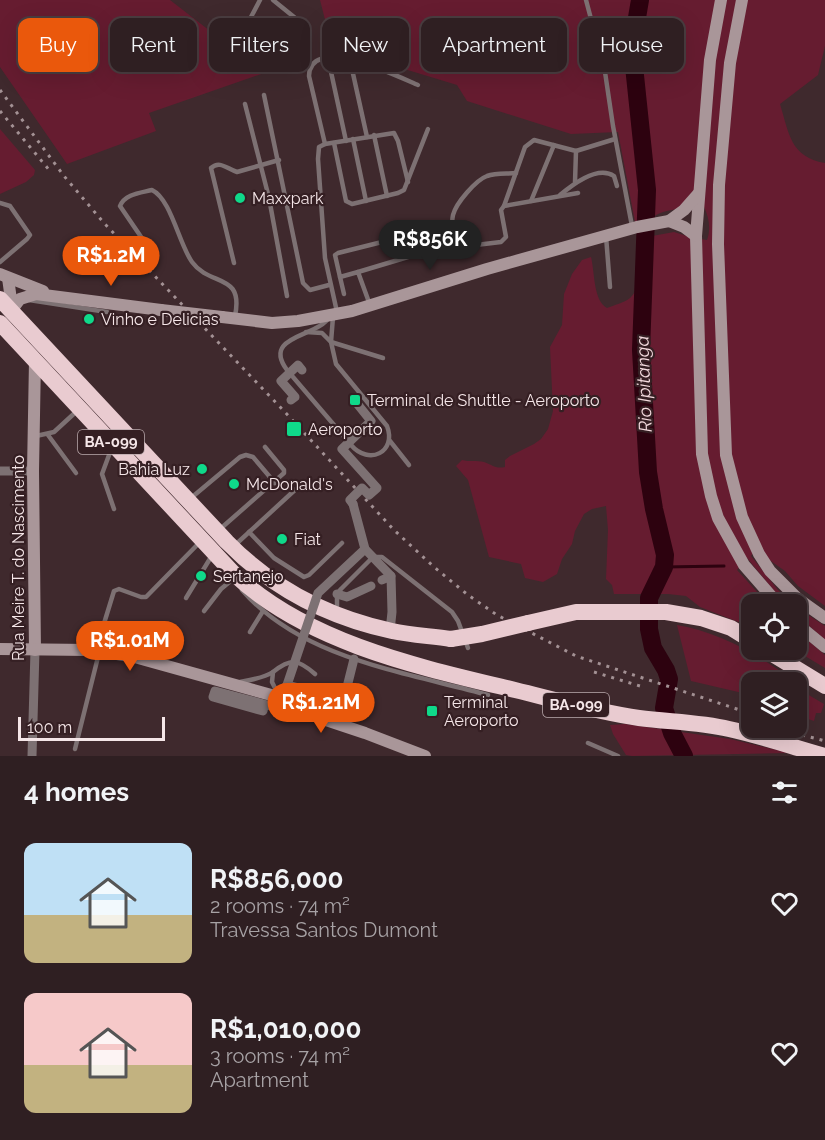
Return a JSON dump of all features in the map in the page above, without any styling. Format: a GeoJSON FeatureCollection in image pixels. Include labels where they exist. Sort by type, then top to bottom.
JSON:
{"type":"FeatureCollection","features":[{"type":"Feature","properties":{"kind":"highway","name":"BA-099"},"geometry":{"type":"LineString","coordinates":[[8,308],[35,360],[113,444],[209,536],[232,548],[254,568],[293,596],[337,614],[390,631],[451,639],[576,612],[666,612],[700,618],[731,628],[741,634]]}},
{"type":"Feature","properties":{"kind":"highway","name":"BA-099"},"geometry":{"type":"LineString","coordinates":[[8,308],[188,500],[219,558],[247,586],[293,618],[369,649],[472,680],[582,707],[640,718],[685,721],[731,729],[825,756]]}},
{"type":"Feature","properties":{"kind":"highway"},"geometry":{"type":"LineString","coordinates":[[782,660],[825,686]]}},
{"type":"Feature","properties":{"kind":"main road"},"geometry":{"type":"LineString","coordinates":[[721,0],[710,60],[696,237],[702,454],[718,518],[744,565],[769,594]]}},
{"type":"Feature","properties":{"kind":"main road"},"geometry":{"type":"LineString","coordinates":[[742,0],[729,63],[719,185],[718,244],[726,455],[742,517],[759,554],[770,571],[798,599],[825,618]]}},
{"type":"Feature","properties":{"kind":"main road"},"geometry":{"type":"LineString","coordinates":[[3,273],[8,308],[36,294],[272,323],[333,316],[487,268],[635,228],[666,222],[684,210],[699,193]]}},
{"type":"Feature","properties":{"kind":"main road"},"geometry":{"type":"LineString","coordinates":[[666,222],[684,227],[696,237]]}},
{"type":"Feature","properties":{"kind":"main road"},"geometry":{"type":"LineString","coordinates":[[3,273],[56,295]]}},
{"type":"Feature","properties":{"kind":"main road","name":"Rua Meire T. do Nascimento"},"geometry":{"type":"LineString","coordinates":[[35,360],[33,471],[36,650]]}},
{"type":"Feature","properties":{"kind":"main road"},"geometry":{"type":"LineString","coordinates":[[807,632],[825,647]]}},
{"type":"Feature","properties":{"kind":"main road"},"geometry":{"type":"LineString","coordinates":[[0,649],[98,651],[130,656],[223,689],[285,699],[307,707],[323,719],[425,756]]}},
{"type":"Feature","properties":{"kind":"street"},"geometry":{"type":"LineString","coordinates":[[291,400],[295,397],[281,381],[298,365],[302,370]]}},
{"type":"Feature","properties":{"kind":"street"},"geometry":{"type":"LineString","coordinates":[[355,401],[371,421],[342,448],[377,488],[369,495],[362,488],[350,500],[365,549],[391,576],[390,631]]}},
{"type":"Feature","properties":{"kind":"street"},"geometry":{"type":"LineString","coordinates":[[0,471],[33,471]]}},
{"type":"Feature","properties":{"kind":"street"},"geometry":{"type":"LineString","coordinates":[[223,689],[264,707],[263,711],[213,697],[215,691],[271,706],[287,685],[318,593],[365,549]]}},
{"type":"Feature","properties":{"kind":"street"},"geometry":{"type":"LineString","coordinates":[[382,580],[391,576]]}},
{"type":"Feature","properties":{"kind":"street"},"geometry":{"type":"LineString","coordinates":[[337,594],[347,597],[371,586]]}},
{"type":"Feature","properties":{"kind":"street","name":"Rua Meire T. do Nascimento"},"geometry":{"type":"LineString","coordinates":[[32,756],[36,650]]}},
{"type":"Feature","properties":{"kind":"street"},"geometry":{"type":"LineString","coordinates":[[326,694],[344,699],[354,659]]}},
{"type":"Feature","properties":{"kind":"street"},"geometry":{"type":"LineString","coordinates":[[287,685],[303,689]]}},
{"type":"Feature","properties":{"kind":"lane"},"geometry":{"type":"LineString","coordinates":[[260,0],[251,17],[252,21],[278,42],[285,43],[297,29],[299,21],[273,0]]}},
{"type":"Feature","properties":{"kind":"lane"},"geometry":{"type":"LineString","coordinates":[[586,0],[605,72],[615,139],[635,228]]}},
{"type":"Feature","properties":{"kind":"lane"},"geometry":{"type":"LineString","coordinates":[[322,60],[309,69],[325,144]]}},
{"type":"Feature","properties":{"kind":"lane"},"geometry":{"type":"LineString","coordinates":[[331,72],[346,141]]}},
{"type":"Feature","properties":{"kind":"lane"},"geometry":{"type":"LineString","coordinates":[[353,72],[367,137]]}},
{"type":"Feature","properties":{"kind":"lane"},"geometry":{"type":"LineString","coordinates":[[388,72],[418,85]]}},
{"type":"Feature","properties":{"kind":"lane"},"geometry":{"type":"LineString","coordinates":[[264,95],[303,283],[310,290],[329,285]]}},
{"type":"Feature","properties":{"kind":"lane"},"geometry":{"type":"LineString","coordinates":[[245,104],[262,165],[287,296]]}},
{"type":"Feature","properties":{"kind":"lane"},"geometry":{"type":"LineString","coordinates":[[334,143],[346,201],[352,204],[387,196],[404,189],[429,129]]}},
{"type":"Feature","properties":{"kind":"lane"},"geometry":{"type":"LineString","coordinates":[[351,445],[360,453],[373,455],[385,448],[390,441],[390,435],[387,426],[336,364],[331,342],[333,316],[325,258],[319,147],[325,144],[392,133],[395,135],[408,182]]}},
{"type":"Feature","properties":{"kind":"lane"},"geometry":{"type":"LineString","coordinates":[[374,135],[387,196]]}},
{"type":"Feature","properties":{"kind":"lane"},"geometry":{"type":"LineString","coordinates":[[353,139],[366,201]]}},
{"type":"Feature","properties":{"kind":"lane"},"geometry":{"type":"LineString","coordinates":[[516,172],[488,176],[475,183],[452,216],[456,244],[461,248],[501,242],[506,237],[501,210],[504,206],[525,147],[530,141],[534,140],[576,151],[615,139]]}},
{"type":"Feature","properties":{"kind":"lane"},"geometry":{"type":"LineString","coordinates":[[531,201],[554,145]]}},
{"type":"Feature","properties":{"kind":"lane"},"geometry":{"type":"LineString","coordinates":[[575,182],[576,151]]}},
{"type":"Feature","properties":{"kind":"lane"},"geometry":{"type":"LineString","coordinates":[[234,262],[211,168],[217,164],[237,172],[279,160]]}},
{"type":"Feature","properties":{"kind":"lane"},"geometry":{"type":"LineString","coordinates":[[559,196],[586,176],[609,173],[614,176],[617,186]]}},
{"type":"Feature","properties":{"kind":"lane"},"geometry":{"type":"LineString","coordinates":[[153,253],[120,206],[120,203],[127,197],[152,190],[161,196],[193,263],[207,276],[226,281],[231,286],[235,293],[236,304],[228,318]]}},
{"type":"Feature","properties":{"kind":"lane"},"geometry":{"type":"LineString","coordinates":[[504,206],[578,193]]}},
{"type":"Feature","properties":{"kind":"lane"},"geometry":{"type":"LineString","coordinates":[[0,203],[10,206],[30,235],[0,262]]}},
{"type":"Feature","properties":{"kind":"lane"},"geometry":{"type":"LineString","coordinates":[[345,294],[334,256],[336,254],[410,235]]}},
{"type":"Feature","properties":{"kind":"lane"},"geometry":{"type":"LineString","coordinates":[[606,236],[610,287]]}},
{"type":"Feature","properties":{"kind":"lane"},"geometry":{"type":"LineString","coordinates":[[340,277],[408,257]]}},
{"type":"Feature","properties":{"kind":"lane"},"geometry":{"type":"LineString","coordinates":[[358,272],[370,305]]}},
{"type":"Feature","properties":{"kind":"lane"},"geometry":{"type":"LineString","coordinates":[[8,308],[107,312]]}},
{"type":"Feature","properties":{"kind":"lane"},"geometry":{"type":"LineString","coordinates":[[287,370],[281,361],[282,347],[289,340],[323,326],[333,316]]}},
{"type":"Feature","properties":{"kind":"lane"},"geometry":{"type":"LineString","coordinates":[[306,332],[322,333],[331,342],[383,358]]}},
{"type":"Feature","properties":{"kind":"lane"},"geometry":{"type":"LineString","coordinates":[[293,377],[346,439]]}},
{"type":"Feature","properties":{"kind":"lane"},"geometry":{"type":"LineString","coordinates":[[33,437],[54,432],[80,408]]}},
{"type":"Feature","properties":{"kind":"lane"},"geometry":{"type":"LineString","coordinates":[[48,435],[76,473]]}},
{"type":"Feature","properties":{"kind":"lane"},"geometry":{"type":"LineString","coordinates":[[390,441],[409,465]]}},
{"type":"Feature","properties":{"kind":"lane"},"geometry":{"type":"LineString","coordinates":[[113,444],[102,474],[114,509]]}},
{"type":"Feature","properties":{"kind":"lane"},"geometry":{"type":"LineString","coordinates":[[75,749],[98,651],[99,630],[102,630],[114,591],[118,589],[146,597],[209,536],[275,483],[284,470],[265,447]]}},
{"type":"Feature","properties":{"kind":"lane"},"geometry":{"type":"LineString","coordinates":[[188,500],[240,457],[246,455],[253,457],[275,483]]}},
{"type":"Feature","properties":{"kind":"lane"},"geometry":{"type":"LineString","coordinates":[[232,548],[296,489]]}},
{"type":"Feature","properties":{"kind":"lane"},"geometry":{"type":"LineString","coordinates":[[249,532],[274,558],[304,577],[309,575],[342,543]]}},
{"type":"Feature","properties":{"kind":"lane"},"geometry":{"type":"LineString","coordinates":[[337,614],[337,594],[371,559],[376,556],[382,557],[452,612],[458,621],[468,648]]}},
{"type":"Feature","properties":{"kind":"lane"},"geometry":{"type":"LineString","coordinates":[[186,598],[219,558],[233,579],[263,611],[305,639],[354,659],[488,694]]}},
{"type":"Feature","properties":{"kind":"lane"},"geometry":{"type":"LineString","coordinates":[[204,610],[221,589],[233,579]]}},
{"type":"Feature","properties":{"kind":"lane"},"geometry":{"type":"LineString","coordinates":[[250,632],[263,611]]}},
{"type":"Feature","properties":{"kind":"lane"},"geometry":{"type":"LineString","coordinates":[[223,689],[256,679],[273,672],[281,664],[294,661],[306,666],[315,674]]}},
{"type":"Feature","properties":{"kind":"lane"},"geometry":{"type":"LineString","coordinates":[[273,672],[271,676],[274,688],[285,699]]}},
{"type":"Feature","properties":{"kind":"lane"},"geometry":{"type":"LineString","coordinates":[[588,743],[618,756]]}},
{"type":"Feature","properties":{"kind":"shaded area"},"geometry":{"type":"Polygon","coordinates":[[[0,0],[170,0],[193,18],[110,18],[110,72],[197,72],[197,21],[209,30],[209,72],[267,72],[149,113],[156,131],[67,164],[0,67],[0,0]]]}},
{"type":"Feature","properties":{"kind":"shaded area"},"geometry":{"type":"Polygon","coordinates":[[[320,0],[825,0],[825,46],[818,75],[780,104],[789,134],[798,149],[813,160],[825,163],[825,606],[798,586],[785,571],[768,559],[758,546],[751,556],[782,594],[777,594],[747,558],[737,570],[759,594],[741,594],[741,623],[700,607],[686,596],[614,594],[612,585],[606,579],[608,530],[606,506],[592,509],[584,514],[557,574],[543,582],[525,578],[521,564],[489,557],[468,480],[456,466],[462,460],[481,461],[496,467],[505,467],[505,460],[541,439],[548,429],[553,411],[550,347],[562,325],[564,294],[572,274],[582,260],[591,257],[597,293],[602,304],[607,308],[622,303],[635,293],[637,286],[639,271],[636,241],[674,232],[707,240],[709,227],[707,215],[704,207],[682,209],[660,213],[649,221],[635,222],[618,132],[571,134],[467,101],[457,85],[409,70],[409,18],[325,18],[320,0]]]}},
{"type":"Feature","properties":{"kind":"shaded area"},"geometry":{"type":"Polygon","coordinates":[[[0,129],[35,170],[34,175],[26,182],[0,194],[0,129]]]}},
{"type":"Feature","properties":{"kind":"shaded area"},"geometry":{"type":"Polygon","coordinates":[[[807,614],[825,626],[825,640],[807,624],[807,614]]]}},
{"type":"Feature","properties":{"kind":"shaded area"},"geometry":{"type":"Polygon","coordinates":[[[677,625],[724,639],[741,647],[741,660],[763,660],[780,672],[741,672],[741,693],[691,681],[677,625]]]}},
{"type":"Feature","properties":{"kind":"shaded area"},"geometry":{"type":"Polygon","coordinates":[[[807,640],[825,655],[825,668],[807,657],[807,640]]]}},
{"type":"Feature","properties":{"kind":"shaded area"},"geometry":{"type":"Polygon","coordinates":[[[807,694],[824,704],[821,713],[816,713],[814,721],[808,719],[807,694]]]}},
{"type":"Feature","properties":{"kind":"shaded area"},"geometry":{"type":"Polygon","coordinates":[[[625,724],[730,739],[790,753],[626,755],[610,725],[625,724]]]}},
{"type":"Feature","properties":{"kind":"waterway","name":"Rio Ipitanga"},"geometry":{"type":"LineString","coordinates":[[640,0],[632,47],[647,190],[641,350],[648,472],[665,555],[664,567],[649,598],[649,629],[653,648],[669,679],[664,708],[672,733],[684,756]]}},
{"type":"Feature","properties":{"kind":"waterway"},"geometry":{"type":"LineString","coordinates":[[664,567],[724,566]]}},
{"type":"Feature","properties":{"kind":"railway"},"geometry":{"type":"LineString","coordinates":[[0,90],[64,176],[104,223],[394,530],[434,567],[497,615],[576,656],[741,710]]}},
{"type":"Feature","properties":{"kind":"railway"},"geometry":{"type":"LineString","coordinates":[[0,111],[50,171]]}},
{"type":"Feature","properties":{"kind":"railway"},"geometry":{"type":"LineString","coordinates":[[594,672],[640,686]]}},
{"type":"Feature","properties":{"kind":"railway"},"geometry":{"type":"LineString","coordinates":[[807,736],[825,741]]}},
{"type":"Feature","properties":{"kind":"place","name":"Maxxpark"},"geometry":{"type":"Point","coordinates":[240,198]}},
{"type":"Feature","properties":{"kind":"place","name":"Vinho e Delicias"},"geometry":{"type":"Point","coordinates":[89,319]}},
{"type":"Feature","properties":{"kind":"place","name":"Terminal de Shuttle - Aeroporto"},"geometry":{"type":"Point","coordinates":[355,400]}},
{"type":"Feature","properties":{"kind":"place","name":"Aeroporto"},"geometry":{"type":"Point","coordinates":[294,429]}},
{"type":"Feature","properties":{"kind":"place","name":"Bahia Luz"},"geometry":{"type":"Point","coordinates":[202,469]}},
{"type":"Feature","properties":{"kind":"place","name":"McDonald's"},"geometry":{"type":"Point","coordinates":[234,484]}},
{"type":"Feature","properties":{"kind":"place","name":"Fiat"},"geometry":{"type":"Point","coordinates":[282,539]}},
{"type":"Feature","properties":{"kind":"place","name":"Sertanejo"},"geometry":{"type":"Point","coordinates":[201,576]}},
{"type":"Feature","properties":{"kind":"place","name":"Terminal Aeroporto"},"geometry":{"type":"Point","coordinates":[432,711]}}]}
